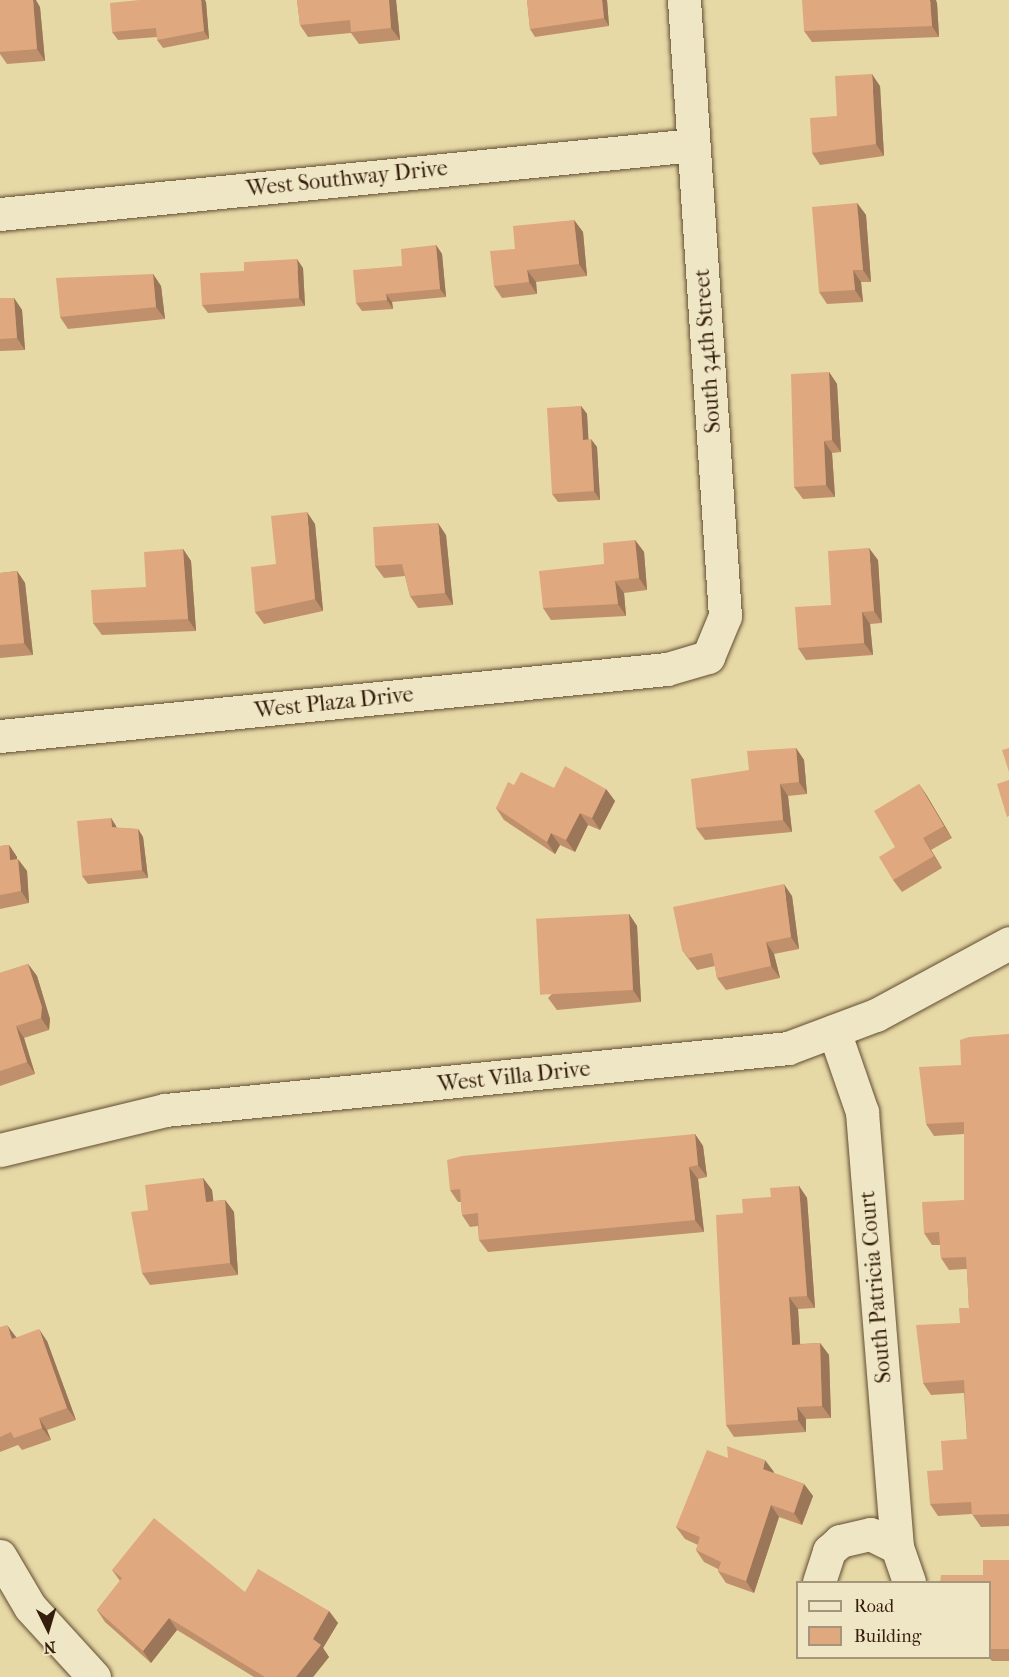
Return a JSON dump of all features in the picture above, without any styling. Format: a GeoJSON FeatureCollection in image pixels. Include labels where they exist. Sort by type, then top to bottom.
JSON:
{"type":"FeatureCollection","features":[{"type":"Feature","properties":{"kind":"street","name":"South 34th Street"},"geometry":{"type":"LineString","coordinates":[[667,669],[708,657],[726,616],[684,0]]}},
{"type":"Feature","properties":{"kind":"street","name":"West Southway Drive"},"geometry":{"type":"LineString","coordinates":[[0,214],[694,144]]}},
{"type":"Feature","properties":{"kind":"street","name":"West Plaza Drive"},"geometry":{"type":"LineString","coordinates":[[0,736],[667,669]]}},
{"type":"Feature","properties":{"kind":"street","name":"West Villa Drive"},"geometry":{"type":"LineString","coordinates":[[0,1150],[165,1110],[788,1048],[876,1015],[1009,943]]}},
{"type":"Feature","properties":{"kind":"street","name":"South Patricia Court"},"geometry":{"type":"LineString","coordinates":[[834,1031],[862,1112],[897,1547],[909,1581]]}},
{"type":"Feature","properties":{"kind":"street"},"geometry":{"type":"LineString","coordinates":[[819,1581],[821,1564],[840,1540],[870,1534],[897,1547]]}},
{"type":"Feature","properties":{"kind":"street"},"geometry":{"type":"LineString","coordinates":[[0,1556],[30,1607],[94,1677]]}},
{"type":"Feature","properties":{"kind":"building"},"geometry":{"type":"Polygon","coordinates":[[[0,0],[33,0],[37,49],[0,52],[0,0]]]}},
{"type":"Feature","properties":{"kind":"building"},"geometry":{"type":"Polygon","coordinates":[[[139,0],[201,0],[204,31],[157,40],[156,28],[112,32],[110,3],[139,0]]]}},
{"type":"Feature","properties":{"kind":"building"},"geometry":{"type":"Polygon","coordinates":[[[297,0],[389,0],[391,28],[351,32],[350,20],[300,25],[297,0]]]}},
{"type":"Feature","properties":{"kind":"building"},"geometry":{"type":"Polygon","coordinates":[[[527,0],[602,0],[604,18],[530,29],[527,0]]]}},
{"type":"Feature","properties":{"kind":"building"},"geometry":{"type":"Polygon","coordinates":[[[802,0],[930,0],[932,26],[804,31],[802,0]]]}},
{"type":"Feature","properties":{"kind":"building"},"geometry":{"type":"Polygon","coordinates":[[[872,74],[876,144],[812,153],[810,118],[837,116],[835,76],[872,74]]]}},
{"type":"Feature","properties":{"kind":"building"},"geometry":{"type":"Polygon","coordinates":[[[857,203],[863,270],[853,270],[855,290],[819,292],[812,207],[857,203]]]}},
{"type":"Feature","properties":{"kind":"building"},"geometry":{"type":"Polygon","coordinates":[[[574,220],[579,264],[527,270],[529,282],[494,286],[490,251],[515,249],[513,226],[574,220]]]}},
{"type":"Feature","properties":{"kind":"building"},"geometry":{"type":"Polygon","coordinates":[[[436,245],[440,289],[386,294],[387,300],[356,303],[353,270],[402,266],[401,249],[436,245]]]}},
{"type":"Feature","properties":{"kind":"building"},"geometry":{"type":"Polygon","coordinates":[[[297,259],[299,298],[202,305],[200,273],[244,271],[244,262],[297,259]]]}},
{"type":"Feature","properties":{"kind":"building"},"geometry":{"type":"Polygon","coordinates":[[[153,274],[156,307],[60,317],[56,278],[153,274]]]}},
{"type":"Feature","properties":{"kind":"building"},"geometry":{"type":"Polygon","coordinates":[[[0,298],[14,298],[17,338],[0,339],[0,298]]]}},
{"type":"Feature","properties":{"kind":"building"},"geometry":{"type":"Polygon","coordinates":[[[829,372],[832,440],[824,441],[826,485],[794,487],[791,374],[829,372]]]}},
{"type":"Feature","properties":{"kind":"building"},"geometry":{"type":"Polygon","coordinates":[[[581,406],[583,440],[591,439],[594,491],[552,494],[547,408],[581,406]]]}},
{"type":"Feature","properties":{"kind":"building"},"geometry":{"type":"Polygon","coordinates":[[[307,512],[315,599],[255,612],[251,567],[276,564],[271,516],[307,512]]]}},
{"type":"Feature","properties":{"kind":"building"},"geometry":{"type":"Polygon","coordinates":[[[438,523],[445,593],[410,596],[402,564],[375,566],[373,527],[438,523]]]}},
{"type":"Feature","properties":{"kind":"building"},"geometry":{"type":"Polygon","coordinates":[[[635,540],[639,578],[615,581],[618,604],[543,608],[539,571],[604,564],[603,543],[635,540]]]}},
{"type":"Feature","properties":{"kind":"building"},"geometry":{"type":"Polygon","coordinates":[[[869,548],[874,611],[862,612],[864,643],[798,648],[795,607],[831,605],[828,551],[869,548]]]}},
{"type":"Feature","properties":{"kind":"building"},"geometry":{"type":"Polygon","coordinates":[[[183,549],[188,619],[93,623],[91,590],[146,587],[144,552],[183,549]]]}},
{"type":"Feature","properties":{"kind":"building"},"geometry":{"type":"Polygon","coordinates":[[[17,571],[24,643],[0,645],[0,573],[17,571]]]}},
{"type":"Feature","properties":{"kind":"building"},"geometry":{"type":"Polygon","coordinates":[[[796,748],[799,782],[780,784],[783,820],[696,828],[691,779],[749,770],[747,751],[796,748]]]}},
{"type":"Feature","properties":{"kind":"building"},"geometry":{"type":"Polygon","coordinates":[[[1009,748],[1009,772],[1002,750],[1009,748]]]}},
{"type":"Feature","properties":{"kind":"building"},"geometry":{"type":"Polygon","coordinates":[[[565,766],[606,789],[592,818],[580,813],[566,840],[551,833],[547,842],[496,808],[508,782],[514,785],[521,772],[554,788],[565,766]]]}},
{"type":"Feature","properties":{"kind":"building"},"geometry":{"type":"Polygon","coordinates":[[[1009,780],[1009,816],[1007,817],[997,784],[1009,780]]]}},
{"type":"Feature","properties":{"kind":"building"},"geometry":{"type":"Polygon","coordinates":[[[919,784],[944,826],[923,838],[934,856],[893,880],[879,857],[895,847],[874,811],[919,784]]]}},
{"type":"Feature","properties":{"kind":"building"},"geometry":{"type":"Polygon","coordinates":[[[111,818],[112,827],[138,829],[142,870],[82,876],[77,821],[111,818]]]}},
{"type":"Feature","properties":{"kind":"building"},"geometry":{"type":"Polygon","coordinates":[[[9,845],[10,860],[18,859],[21,891],[0,895],[0,846],[9,845]]]}},
{"type":"Feature","properties":{"kind":"building"},"geometry":{"type":"Polygon","coordinates":[[[784,884],[791,937],[766,942],[771,966],[717,978],[712,953],[689,958],[682,950],[673,907],[784,884]]]}},
{"type":"Feature","properties":{"kind":"building"},"geometry":{"type":"Polygon","coordinates":[[[629,914],[633,990],[540,995],[536,919],[629,914]]]}},
{"type":"Feature","properties":{"kind":"building"},"geometry":{"type":"Polygon","coordinates":[[[28,964],[42,1007],[41,1018],[16,1026],[27,1062],[0,1071],[0,973],[28,964]]]}},
{"type":"Feature","properties":{"kind":"building"},"geometry":{"type":"Polygon","coordinates":[[[1009,1034],[1009,1514],[972,1515],[971,1502],[930,1504],[927,1471],[943,1470],[941,1441],[967,1439],[964,1380],[923,1383],[916,1325],[960,1323],[959,1308],[969,1308],[966,1257],[941,1258],[939,1232],[924,1233],[922,1202],[964,1200],[964,1122],[926,1124],[919,1067],[961,1065],[960,1040],[969,1037],[1009,1034]]]}},
{"type":"Feature","properties":{"kind":"building"},"geometry":{"type":"Polygon","coordinates":[[[695,1134],[698,1165],[689,1167],[695,1220],[479,1240],[478,1213],[462,1215],[460,1189],[450,1190],[447,1160],[462,1156],[695,1134]]]}},
{"type":"Feature","properties":{"kind":"building"},"geometry":{"type":"Polygon","coordinates":[[[203,1178],[206,1202],[225,1200],[230,1263],[142,1273],[131,1212],[148,1210],[145,1185],[203,1178]]]}},
{"type":"Feature","properties":{"kind":"building"},"geometry":{"type":"Polygon","coordinates":[[[799,1186],[807,1296],[789,1297],[792,1345],[820,1343],[822,1406],[797,1407],[798,1420],[726,1425],[716,1215],[743,1213],[742,1199],[771,1197],[770,1188],[799,1186]]]}},
{"type":"Feature","properties":{"kind":"building"},"geometry":{"type":"Polygon","coordinates":[[[7,1325],[12,1339],[39,1329],[67,1408],[39,1418],[42,1428],[14,1438],[11,1432],[0,1437],[0,1327],[7,1325]]]}},
{"type":"Feature","properties":{"kind":"building"},"geometry":{"type":"Polygon","coordinates":[[[727,1446],[765,1460],[763,1469],[804,1484],[794,1513],[771,1505],[746,1581],[718,1571],[721,1562],[696,1550],[700,1537],[676,1527],[707,1450],[728,1458],[727,1446]]]}},
{"type":"Feature","properties":{"kind":"building"},"geometry":{"type":"Polygon","coordinates":[[[154,1518],[245,1592],[258,1569],[329,1611],[313,1639],[321,1645],[296,1677],[265,1677],[169,1618],[143,1651],[97,1610],[122,1578],[112,1570],[154,1518]]]}},
{"type":"Feature","properties":{"kind":"building"},"geometry":{"type":"Polygon","coordinates":[[[983,1560],[1009,1560],[1009,1649],[991,1649],[991,1581],[940,1581],[941,1575],[983,1575],[983,1560]]]}}]}
